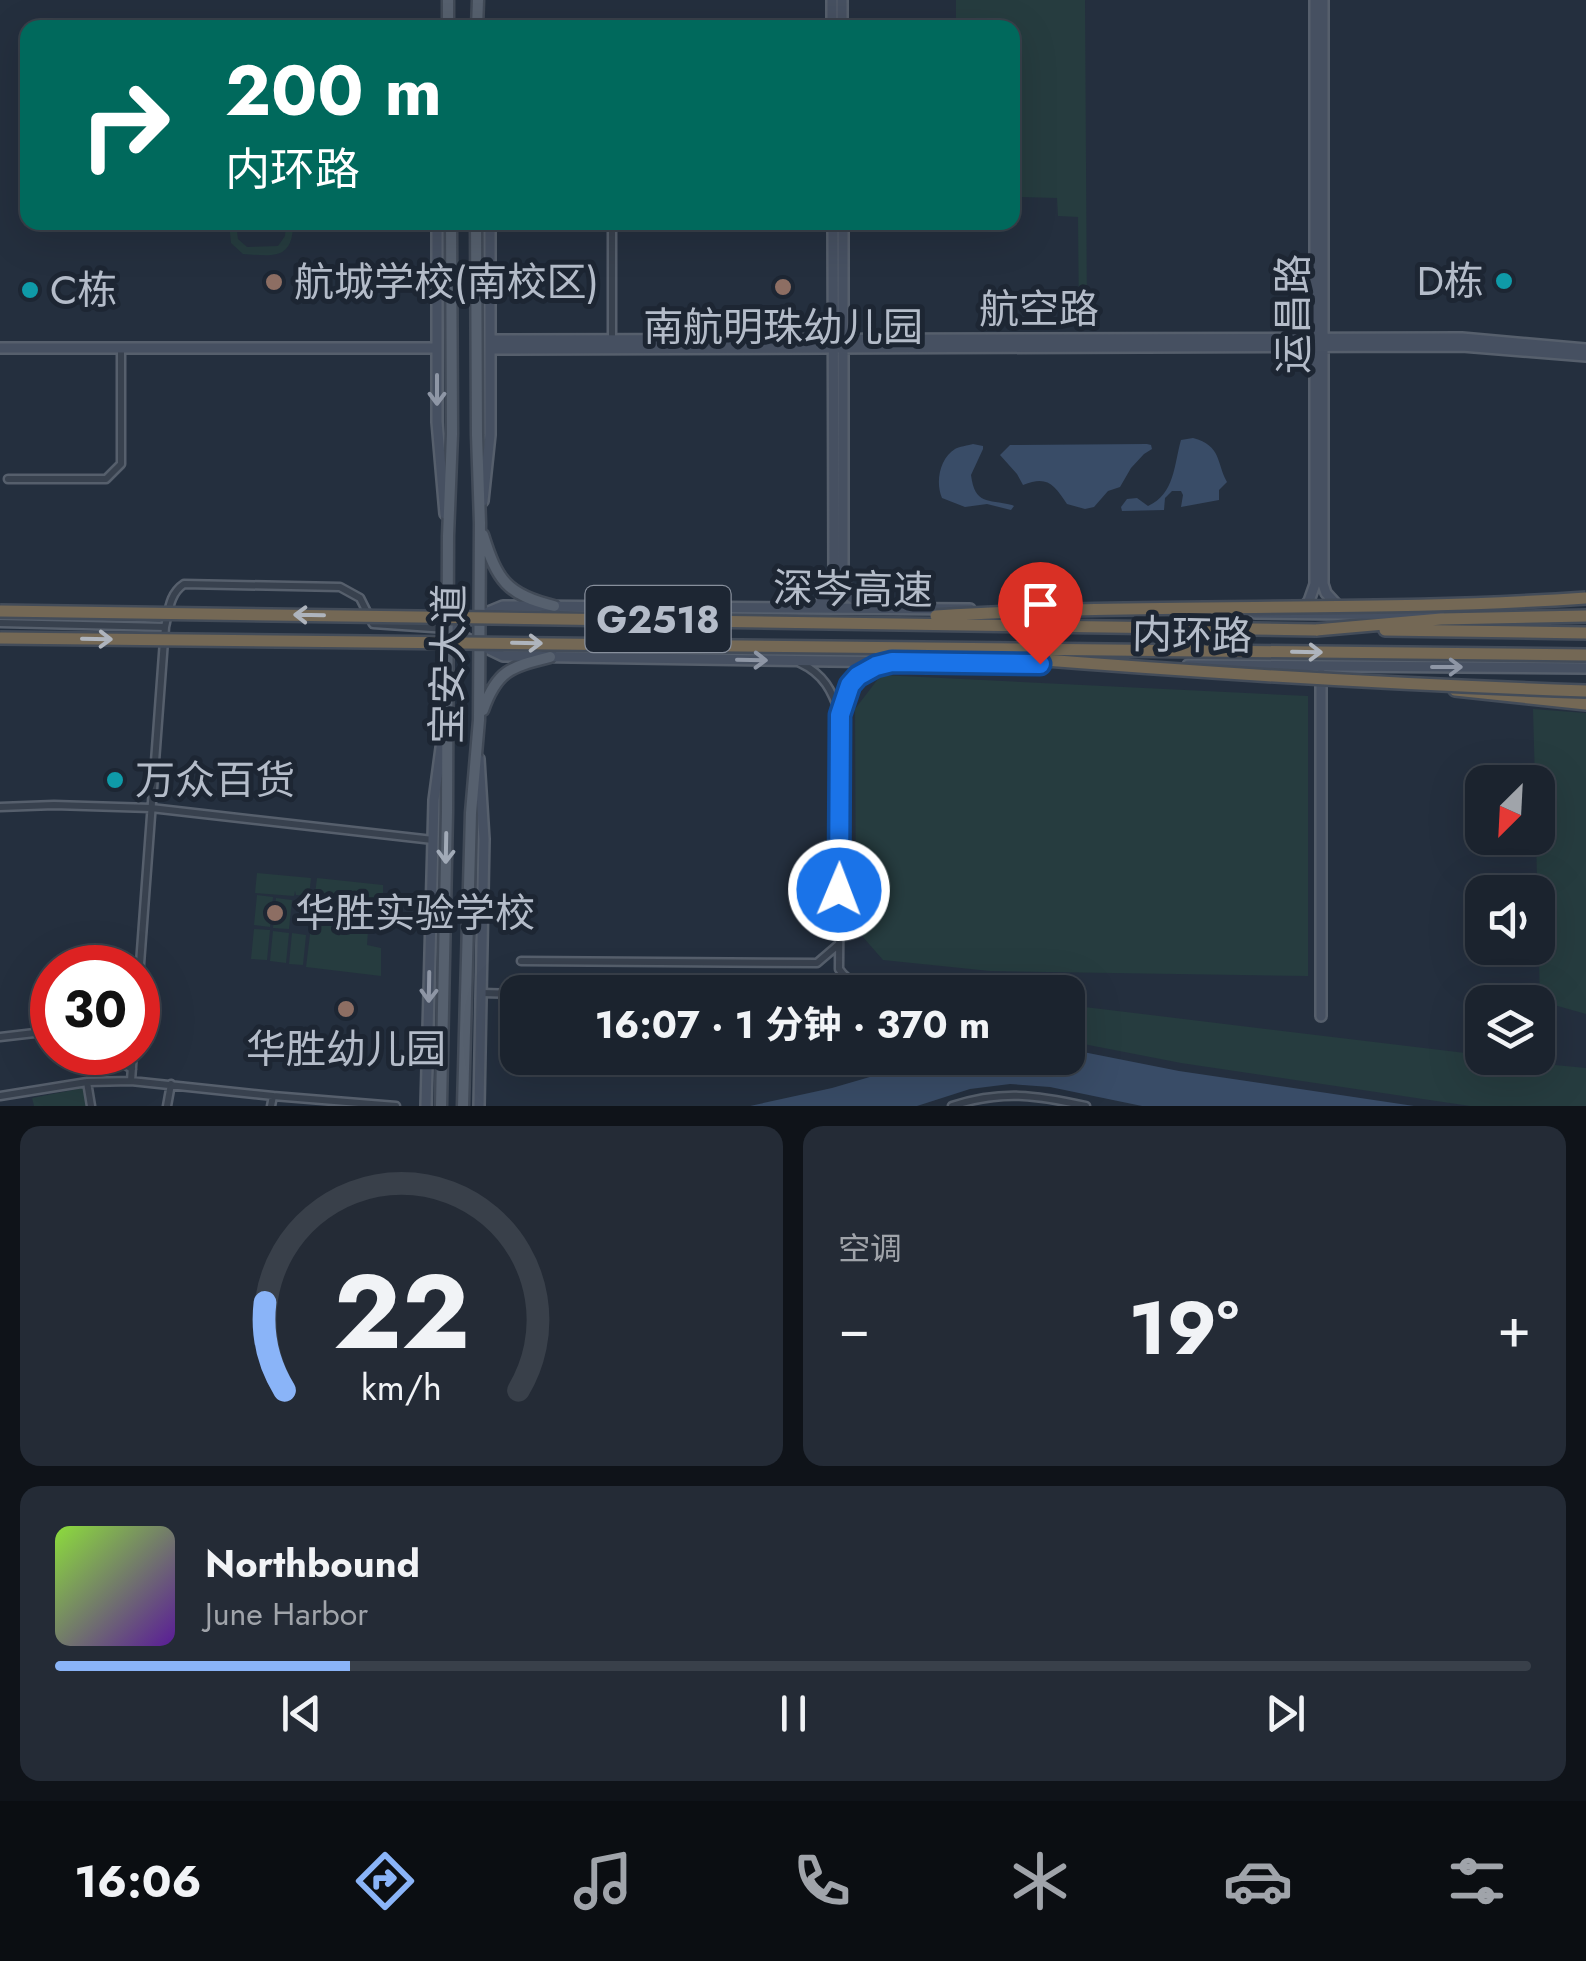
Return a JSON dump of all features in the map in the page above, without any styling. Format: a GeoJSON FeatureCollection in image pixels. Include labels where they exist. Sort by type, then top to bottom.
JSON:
{"type":"FeatureCollection","features":[{"type":"Feature","properties":{"kind":"highway"},"geometry":{"type":"LineString","coordinates":[[854,622],[1006,612],[1318,609],[1586,598]]}},
{"type":"Feature","properties":{"kind":"highway","name":"深岑高速"},"geometry":{"type":"LineString","coordinates":[[0,611],[1586,632]]}},
{"type":"Feature","properties":{"kind":"highway"},"geometry":{"type":"LineString","coordinates":[[1316,630],[1441,619],[1586,616]]}},
{"type":"Feature","properties":{"kind":"highway","name":"深岑高速"},"geometry":{"type":"LineString","coordinates":[[0,638],[1586,656]]}},
{"type":"Feature","properties":{"kind":"highway"},"geometry":{"type":"LineString","coordinates":[[870,646],[1154,670],[1253,673],[1586,704]]}},
{"type":"Feature","properties":{"kind":"highway"},"geometry":{"type":"LineString","coordinates":[[1401,685],[1586,691]]}},
{"type":"Feature","properties":{"kind":"main road","name":"宝安大道"},"geometry":{"type":"LineString","coordinates":[[441,1106],[452,434],[451,230]]}},
{"type":"Feature","properties":{"kind":"main road","name":"宝安大道"},"geometry":{"type":"LineString","coordinates":[[463,1106],[471,814],[479,720],[476,230]]}},
{"type":"Feature","properties":{"kind":"main road"},"geometry":{"type":"LineString","coordinates":[[480,523],[492,565],[502,582],[528,600],[554,606]]}},
{"type":"Feature","properties":{"kind":"main road"},"geometry":{"type":"LineString","coordinates":[[479,720],[492,686],[505,672],[550,657]]}},
{"type":"Feature","properties":{"kind":"street","name":"运昌路"},"geometry":{"type":"LineString","coordinates":[[1315,0],[1323,584],[1332,602],[1354,614]]}},
{"type":"Feature","properties":{"kind":"street","name":"运昌路"},"geometry":{"type":"LineString","coordinates":[[1294,613],[1310,602],[1315,584],[1323,0]]}},
{"type":"Feature","properties":{"kind":"street"},"geometry":{"type":"LineString","coordinates":[[436,230],[438,435],[448,536]]}},
{"type":"Feature","properties":{"kind":"street"},"geometry":{"type":"LineString","coordinates":[[480,523],[490,435],[490,230]]}},
{"type":"Feature","properties":{"kind":"street"},"geometry":{"type":"LineString","coordinates":[[612,230],[612,340]]}},
{"type":"Feature","properties":{"kind":"street"},"geometry":{"type":"LineString","coordinates":[[833,230],[843,577],[849,595],[865,608]]}},
{"type":"Feature","properties":{"kind":"street"},"geometry":{"type":"LineString","coordinates":[[814,608],[828,595],[834,577],[843,230]]}},
{"type":"Feature","properties":{"kind":"street","name":"航空路"},"geometry":{"type":"LineString","coordinates":[[491,344],[612,340],[838,344]]}},
{"type":"Feature","properties":{"kind":"street","name":"航空路"},"geometry":{"type":"LineString","coordinates":[[491,344],[1320,343],[1586,352]]}},
{"type":"Feature","properties":{"kind":"street"},"geometry":{"type":"LineString","coordinates":[[8,479],[106,479],[121,464],[121,347]]}},
{"type":"Feature","properties":{"kind":"street"},"geometry":{"type":"LineString","coordinates":[[0,348],[437,348]]}},
{"type":"Feature","properties":{"kind":"street"},"geometry":{"type":"LineString","coordinates":[[142,945],[166,627],[176,590],[184,584],[340,587],[360,598],[373,624],[447,629]]}},
{"type":"Feature","properties":{"kind":"street","name":"内环路"},"geometry":{"type":"LineString","coordinates":[[447,629],[498,607],[554,606],[1586,616]]}},
{"type":"Feature","properties":{"kind":"street"},"geometry":{"type":"LineString","coordinates":[[0,623],[166,627]]}},
{"type":"Feature","properties":{"kind":"street","name":"内环路"},"geometry":{"type":"LineString","coordinates":[[447,629],[502,656],[1586,668]]}},
{"type":"Feature","properties":{"kind":"street"},"geometry":{"type":"LineString","coordinates":[[790,661],[805,665],[824,679],[840,715]]}},
{"type":"Feature","properties":{"kind":"street"},"geometry":{"type":"LineString","coordinates":[[843,975],[839,969],[840,715],[858,676],[892,662]]}},
{"type":"Feature","properties":{"kind":"street"},"geometry":{"type":"LineString","coordinates":[[1321,667],[1321,1016]]}},
{"type":"Feature","properties":{"kind":"street"},"geometry":{"type":"LineString","coordinates":[[426,1106],[434,800],[446,715]]}},
{"type":"Feature","properties":{"kind":"street"},"geometry":{"type":"LineString","coordinates":[[478,740],[484,840],[479,1106]]}},
{"type":"Feature","properties":{"kind":"street"},"geometry":{"type":"LineString","coordinates":[[0,807],[152,808],[433,840]]}},
{"type":"Feature","properties":{"kind":"street"},"geometry":{"type":"LineString","coordinates":[[520,961],[816,963],[839,944]]}},
{"type":"Feature","properties":{"kind":"street"},"geometry":{"type":"LineString","coordinates":[[482,993],[500,994]]}},
{"type":"Feature","properties":{"kind":"street"},"geometry":{"type":"LineString","coordinates":[[0,1037],[30,1034]]}},
{"type":"Feature","properties":{"kind":"street"},"geometry":{"type":"LineString","coordinates":[[131,1081],[132,1075]]}},
{"type":"Feature","properties":{"kind":"street"},"geometry":{"type":"LineString","coordinates":[[0,1096],[87,1082],[131,1081],[396,1106]]}},
{"type":"Feature","properties":{"kind":"street"},"geometry":{"type":"LineString","coordinates":[[87,1082],[92,1106]]}},
{"type":"Feature","properties":{"kind":"street"},"geometry":{"type":"LineString","coordinates":[[167,1106],[172,1084]]}},
{"type":"Feature","properties":{"kind":"street"},"geometry":{"type":"LineString","coordinates":[[952,1106],[985,1097],[1023,1094],[1086,1106]]}},
{"type":"Feature","properties":{"kind":"street"},"geometry":{"type":"LineString","coordinates":[[271,1106],[273,1096]]}},
{"type":"Feature","properties":{"kind":"green space"},"geometry":{"type":"Polygon","coordinates":[[[956,0],[1085,0],[1087,324],[1079,324],[1078,217],[1058,216],[1057,198],[1020,197],[1020,20],[956,20],[956,0]]]}},
{"type":"Feature","properties":{"kind":"green space"},"geometry":{"type":"Polygon","coordinates":[[[230,230],[237,230],[238,239],[247,247],[278,246],[285,230],[292,230],[290,244],[280,253],[243,254],[231,243],[230,230]]]}},
{"type":"Feature","properties":{"kind":"green space"},"geometry":{"type":"Polygon","coordinates":[[[881,675],[1308,696],[1308,976],[990,971],[883,960],[856,929],[855,709],[881,675]]]}},
{"type":"Feature","properties":{"kind":"green space"},"geometry":{"type":"Polygon","coordinates":[[[1533,709],[1586,713],[1586,1014],[1555,1005],[1555,985],[1540,985],[1539,965],[1555,965],[1555,875],[1537,875],[1536,855],[1555,855],[1555,765],[1535,765],[1533,709]]]}},
{"type":"Feature","properties":{"kind":"green space"},"geometry":{"type":"Polygon","coordinates":[[[257,873],[311,878],[309,896],[296,895],[295,891],[294,896],[255,893],[257,873]]]}},
{"type":"Feature","properties":{"kind":"green space"},"geometry":{"type":"Polygon","coordinates":[[[317,878],[383,885],[383,915],[369,915],[367,945],[381,948],[381,976],[306,967],[317,878]]]}},
{"type":"Feature","properties":{"kind":"green space"},"geometry":{"type":"Polygon","coordinates":[[[257,895],[273,897],[270,927],[254,925],[257,895]]]}},
{"type":"Feature","properties":{"kind":"green space"},"geometry":{"type":"Polygon","coordinates":[[[276,898],[292,900],[289,929],[273,928],[276,898]]]}},
{"type":"Feature","properties":{"kind":"green space"},"geometry":{"type":"Polygon","coordinates":[[[254,929],[270,930],[267,960],[251,959],[254,929]]]}},
{"type":"Feature","properties":{"kind":"green space"},"geometry":{"type":"Polygon","coordinates":[[[273,931],[289,933],[286,963],[270,961],[273,931]]]}},
{"type":"Feature","properties":{"kind":"green space"},"geometry":{"type":"Polygon","coordinates":[[[292,933],[306,935],[303,965],[289,964],[292,933]]]}},
{"type":"Feature","properties":{"kind":"green space"},"geometry":{"type":"Polygon","coordinates":[[[1085,1007],[1465,1053],[1465,1075],[1555,1075],[1555,1065],[1586,1068],[1586,1106],[1470,1106],[1181,1063],[1085,1044],[1085,1007]]]}},
{"type":"Feature","properties":{"kind":"green space"},"geometry":{"type":"Polygon","coordinates":[[[83,1088],[87,1106],[34,1106],[32,1098],[83,1088]]]}},
{"type":"Feature","properties":{"kind":"water"},"geometry":{"type":"Polygon","coordinates":[[[1193,438],[1209,445],[1217,456],[1227,482],[1219,490],[1219,500],[1181,507],[1181,491],[1172,491],[1165,498],[1164,510],[1122,511],[1127,499],[1137,498],[1148,506],[1164,494],[1181,440],[1193,438]]]}},
{"type":"Feature","properties":{"kind":"water"},"geometry":{"type":"Polygon","coordinates":[[[973,444],[983,446],[971,475],[976,492],[984,499],[1014,506],[1011,510],[987,504],[965,507],[942,498],[942,464],[955,449],[973,444]]]}},
{"type":"Feature","properties":{"kind":"water"},"geometry":{"type":"Polygon","coordinates":[[[1147,444],[1152,449],[1131,468],[1120,487],[1108,491],[1094,507],[1085,509],[1067,504],[1044,481],[1023,485],[1000,455],[1010,445],[1147,444]]]}},
{"type":"Feature","properties":{"kind":"water"},"geometry":{"type":"Polygon","coordinates":[[[1085,1052],[1179,1071],[1414,1106],[1142,1106],[1050,1087],[1010,1084],[970,1089],[917,1106],[750,1106],[877,1075],[1085,1075],[1085,1052]]]}},
{"type":"Feature","properties":{"kind":"place","name":"D栋"},"geometry":{"type":"Point","coordinates":[1504,281]}},
{"type":"Feature","properties":{"kind":"place","name":"航城学校(南校区)"},"geometry":{"type":"Point","coordinates":[274,282]}},
{"type":"Feature","properties":{"kind":"place","name":"南航明珠幼儿园"},"geometry":{"type":"Point","coordinates":[783,287]}},
{"type":"Feature","properties":{"kind":"place","name":"C栋"},"geometry":{"type":"Point","coordinates":[30,290]}},
{"type":"Feature","properties":{"kind":"place","name":"万众百货"},"geometry":{"type":"Point","coordinates":[115,780]}},
{"type":"Feature","properties":{"kind":"place","name":"华胜实验学校"},"geometry":{"type":"Point","coordinates":[275,913]}},
{"type":"Feature","properties":{"kind":"place","name":"华胜幼儿园"},"geometry":{"type":"Point","coordinates":[346,1009]}},
{"type":"Feature","properties":{"kind":"route"},"geometry":{"type":"LineString","coordinates":[[839,890],[840,715],[850,685],[858,676],[892,662],[1040,664]]}}]}
